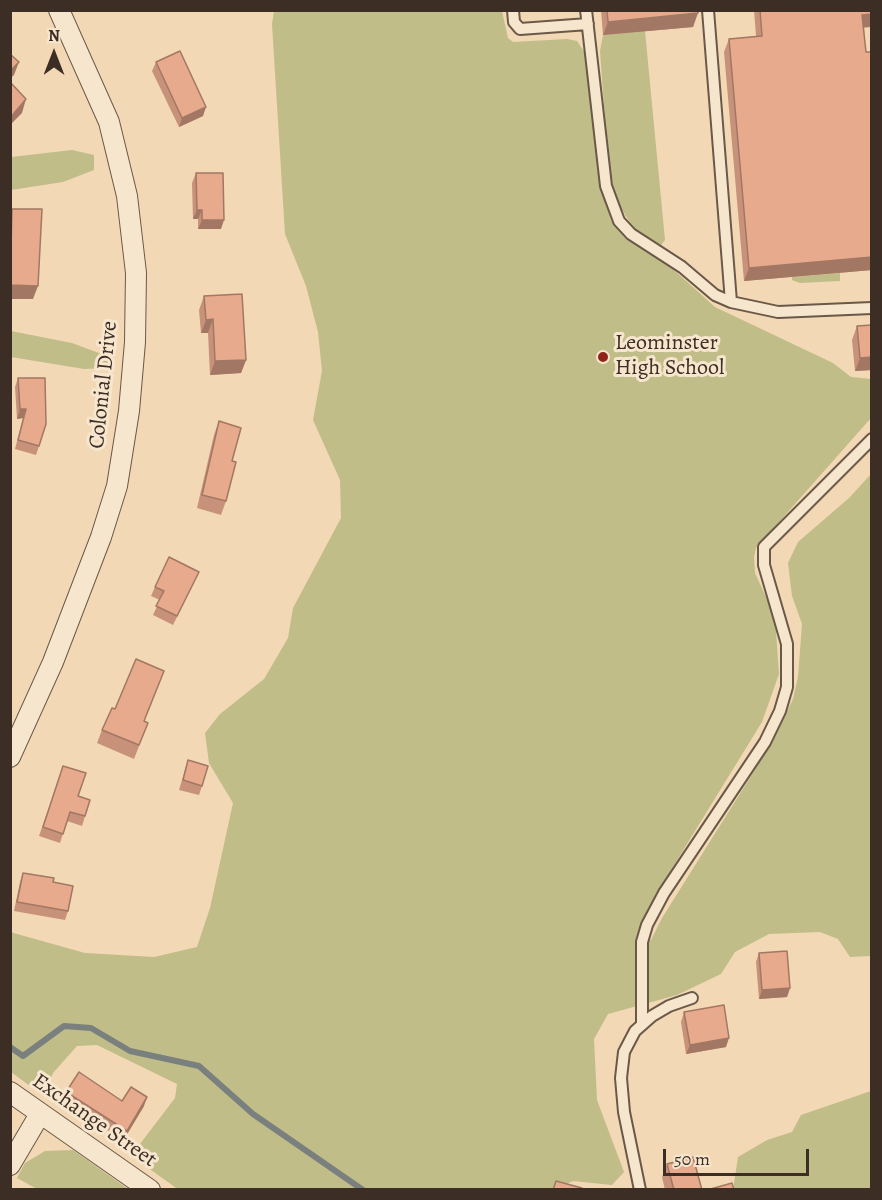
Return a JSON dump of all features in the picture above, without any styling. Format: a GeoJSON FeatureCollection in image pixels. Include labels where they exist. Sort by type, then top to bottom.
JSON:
{"type":"FeatureCollection","features":[{"type":"Feature","properties":{"kind":"street","name":"Colonial Drive"},"geometry":{"type":"LineString","coordinates":[[10,758],[53,662],[101,537],[117,486],[129,411],[135,342],[136,273],[127,196],[109,122],[59,10]]}},
{"type":"Feature","properties":{"kind":"street","name":"Exchange Street"},"geometry":{"type":"LineString","coordinates":[[10,1092],[150,1190]]}},
{"type":"Feature","properties":{"kind":"street"},"geometry":{"type":"LineString","coordinates":[[10,1165],[40,1114]]}},
{"type":"Feature","properties":{"kind":"lane"},"geometry":{"type":"LineString","coordinates":[[513,10],[514,22],[520,28],[588,24]]}},
{"type":"Feature","properties":{"kind":"lane"},"geometry":{"type":"LineString","coordinates":[[586,10],[606,186],[619,221],[631,234],[682,267],[715,295],[731,302],[778,312],[872,308]]}},
{"type":"Feature","properties":{"kind":"lane"},"geometry":{"type":"LineString","coordinates":[[708,10],[731,302]]}},
{"type":"Feature","properties":{"kind":"lane"},"geometry":{"type":"LineString","coordinates":[[642,1025],[642,942],[647,925],[664,893],[765,741],[780,711],[787,687],[787,645],[764,565],[764,548],[872,440]]}},
{"type":"Feature","properties":{"kind":"lane"},"geometry":{"type":"LineString","coordinates":[[640,1190],[624,1112],[621,1078],[624,1052],[635,1031],[642,1025],[669,1005],[692,998]]}},
{"type":"Feature","properties":{"kind":"shaded area","name":"Leominster High School"},"geometry":{"type":"Polygon","coordinates":[[[274,11],[502,11],[508,38],[513,42],[567,39],[577,41],[585,53],[599,180],[611,221],[625,236],[664,261],[715,307],[833,363],[851,377],[871,379],[871,418],[756,548],[755,573],[775,617],[779,674],[762,722],[655,896],[641,924],[636,943],[651,940],[662,918],[773,741],[793,699],[798,677],[802,624],[792,596],[788,563],[798,542],[849,498],[871,474],[871,956],[850,957],[838,939],[820,932],[769,934],[735,952],[721,974],[677,995],[608,1014],[594,1039],[597,1100],[624,1172],[612,1185],[573,1181],[553,1190],[179,1190],[140,1162],[140,1144],[175,1098],[177,1084],[97,1045],[77,1046],[53,1073],[46,1092],[34,1089],[11,1072],[10,932],[85,953],[154,957],[197,947],[210,908],[233,803],[209,763],[205,733],[220,714],[264,679],[288,638],[293,608],[341,518],[340,480],[313,420],[322,371],[318,332],[306,286],[285,234],[272,24],[274,11]]]}},
{"type":"Feature","properties":{"kind":"shaded area"},"geometry":{"type":"Polygon","coordinates":[[[645,31],[665,240],[661,245],[646,240],[634,229],[616,200],[608,164],[600,51],[603,35],[645,31]]]}},
{"type":"Feature","properties":{"kind":"shaded area"},"geometry":{"type":"Polygon","coordinates":[[[72,150],[94,155],[94,170],[63,182],[11,190],[11,157],[72,150]]]}},
{"type":"Feature","properties":{"kind":"shaded area"},"geometry":{"type":"Polygon","coordinates":[[[840,273],[840,281],[800,283],[792,280],[792,277],[840,273]]]}},
{"type":"Feature","properties":{"kind":"shaded area"},"geometry":{"type":"Polygon","coordinates":[[[11,331],[72,343],[112,358],[108,368],[84,369],[11,357],[11,331]]]}},
{"type":"Feature","properties":{"kind":"shaded area"},"geometry":{"type":"Polygon","coordinates":[[[871,1091],[871,1189],[733,1190],[738,1157],[767,1140],[792,1132],[801,1115],[871,1091]]]}},
{"type":"Feature","properties":{"kind":"shaded area"},"geometry":{"type":"Polygon","coordinates":[[[73,1150],[128,1189],[37,1189],[17,1178],[25,1163],[45,1151],[73,1150]]]}},
{"type":"Feature","properties":{"kind":"building"},"geometry":{"type":"Polygon","coordinates":[[[607,10],[698,10],[698,13],[608,22],[607,10]]]}},
{"type":"Feature","properties":{"kind":"building"},"geometry":{"type":"Polygon","coordinates":[[[760,10],[872,10],[872,14],[862,15],[866,52],[872,52],[872,257],[749,268],[729,39],[762,36],[760,10]]]}},
{"type":"Feature","properties":{"kind":"building"},"geometry":{"type":"Polygon","coordinates":[[[180,51],[206,107],[182,118],[156,62],[180,51]]]}},
{"type":"Feature","properties":{"kind":"building"},"geometry":{"type":"Polygon","coordinates":[[[10,54],[19,62],[10,71],[10,54]]]}},
{"type":"Feature","properties":{"kind":"building"},"geometry":{"type":"Polygon","coordinates":[[[10,82],[26,99],[10,118],[10,82]]]}},
{"type":"Feature","properties":{"kind":"building"},"geometry":{"type":"Polygon","coordinates":[[[196,173],[223,173],[224,220],[202,220],[202,210],[197,210],[196,173]]]}},
{"type":"Feature","properties":{"kind":"building"},"geometry":{"type":"Polygon","coordinates":[[[12,209],[42,209],[38,286],[10,285],[12,209]]]}},
{"type":"Feature","properties":{"kind":"building"},"geometry":{"type":"Polygon","coordinates":[[[242,294],[246,360],[215,361],[213,319],[206,320],[204,296],[242,294]]]}},
{"type":"Feature","properties":{"kind":"building"},"geometry":{"type":"Polygon","coordinates":[[[872,325],[872,357],[860,358],[857,326],[872,325]]]}},
{"type":"Feature","properties":{"kind":"building"},"geometry":{"type":"Polygon","coordinates":[[[18,378],[45,378],[46,424],[39,446],[18,440],[26,409],[20,409],[18,378]]]}},
{"type":"Feature","properties":{"kind":"building"},"geometry":{"type":"Polygon","coordinates":[[[219,421],[241,428],[232,461],[236,462],[226,501],[202,495],[219,421]]]}},
{"type":"Feature","properties":{"kind":"building"},"geometry":{"type":"Polygon","coordinates":[[[169,557],[199,572],[177,616],[156,606],[164,591],[155,587],[169,557]]]}},
{"type":"Feature","properties":{"kind":"building"},"geometry":{"type":"Polygon","coordinates":[[[136,659],[164,671],[144,721],[148,723],[139,745],[102,730],[112,708],[115,709],[136,659]]]}},
{"type":"Feature","properties":{"kind":"building"},"geometry":{"type":"Polygon","coordinates":[[[188,760],[208,766],[202,786],[183,780],[188,760]]]}},
{"type":"Feature","properties":{"kind":"building"},"geometry":{"type":"Polygon","coordinates":[[[63,766],[86,773],[78,796],[90,800],[85,816],[70,812],[63,834],[43,827],[63,766]]]}},
{"type":"Feature","properties":{"kind":"building"},"geometry":{"type":"Polygon","coordinates":[[[23,873],[54,878],[53,882],[73,886],[68,911],[17,902],[23,873]]]}},
{"type":"Feature","properties":{"kind":"building"},"geometry":{"type":"Polygon","coordinates":[[[787,951],[790,988],[762,990],[759,953],[787,951]]]}},
{"type":"Feature","properties":{"kind":"building"},"geometry":{"type":"Polygon","coordinates":[[[724,1005],[729,1038],[690,1045],[684,1012],[724,1005]]]}},
{"type":"Feature","properties":{"kind":"building"},"geometry":{"type":"Polygon","coordinates":[[[79,1072],[122,1101],[131,1087],[147,1097],[127,1131],[66,1092],[79,1072]]]}},
{"type":"Feature","properties":{"kind":"building"},"geometry":{"type":"Polygon","coordinates":[[[693,1157],[702,1190],[674,1190],[667,1164],[693,1157]]]}},
{"type":"Feature","properties":{"kind":"building"},"geometry":{"type":"Polygon","coordinates":[[[556,1181],[582,1188],[582,1190],[553,1190],[556,1181]]]}},
{"type":"Feature","properties":{"kind":"building"},"geometry":{"type":"Polygon","coordinates":[[[732,1183],[734,1190],[707,1190],[732,1183]]]}},
{"type":"Feature","properties":{"kind":"waterway"},"geometry":{"type":"LineString","coordinates":[[10,1047],[23,1056],[64,1026],[91,1028],[130,1051],[199,1066],[253,1114],[363,1190]]}},
{"type":"Feature","properties":{"kind":"place","name":"Leominster High School"},"geometry":{"type":"Point","coordinates":[603,357]}}]}
